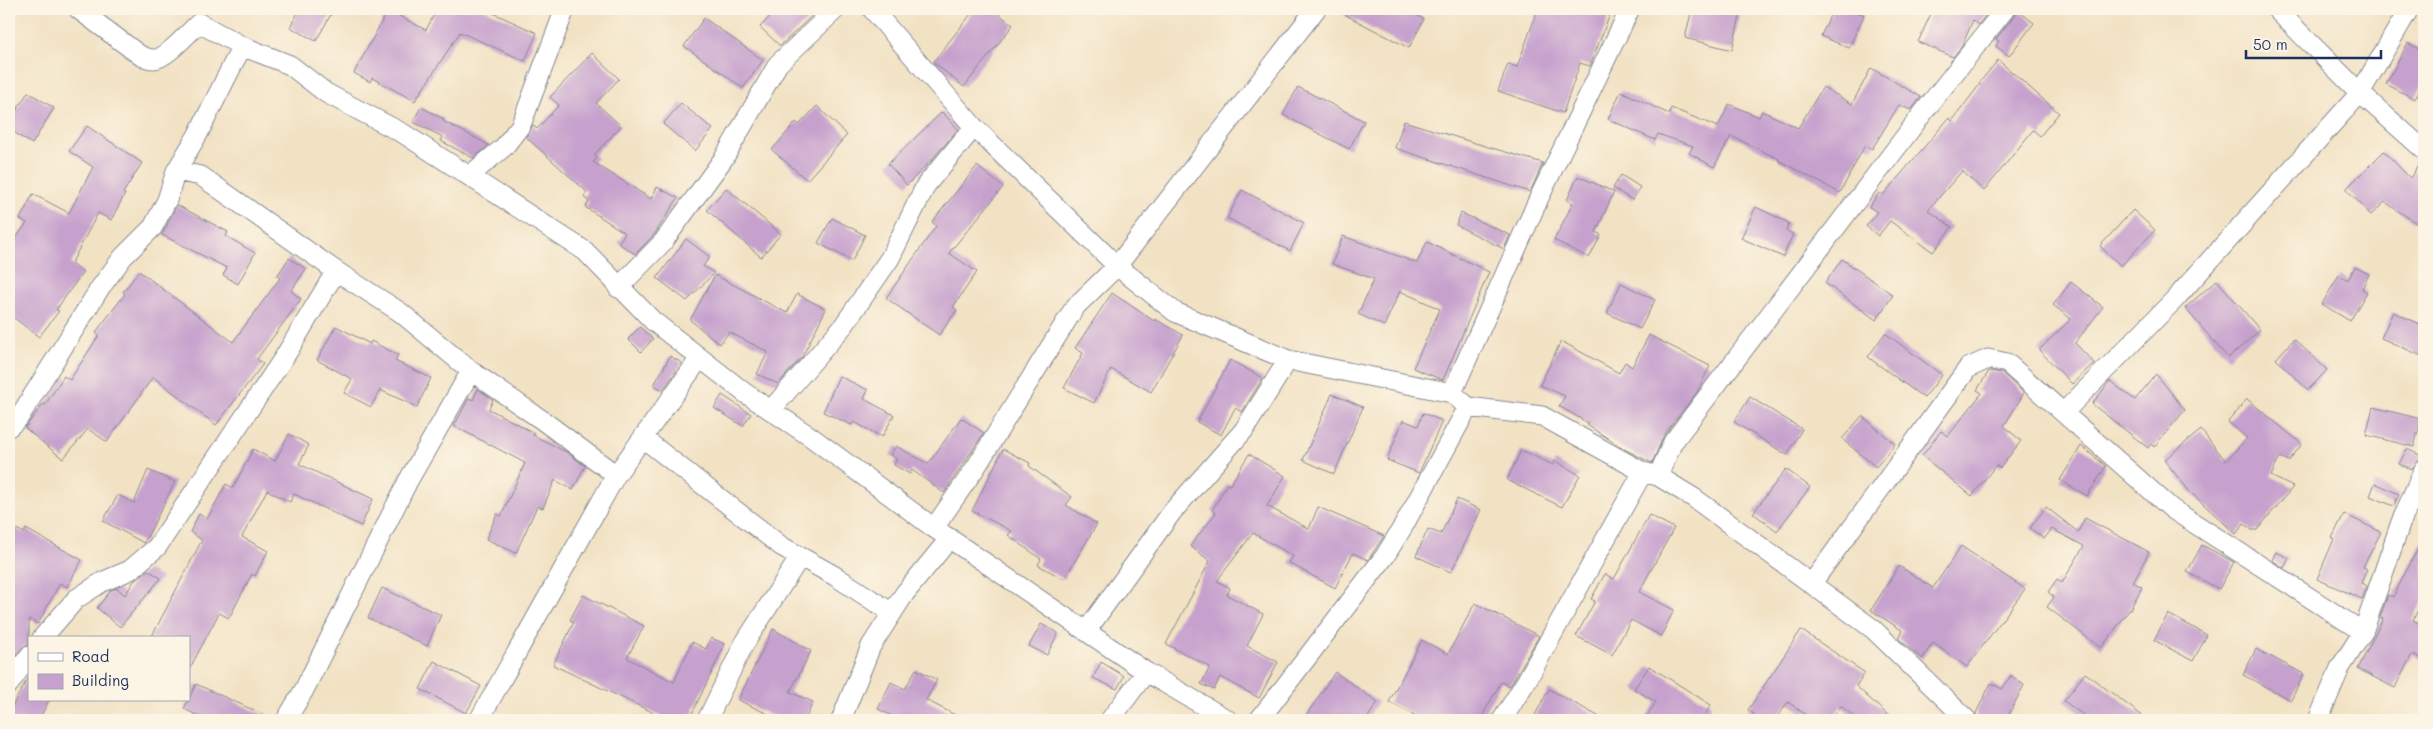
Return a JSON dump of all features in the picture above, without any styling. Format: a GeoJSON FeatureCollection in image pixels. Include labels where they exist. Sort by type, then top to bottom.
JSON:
{"type":"FeatureCollection","features":[{"type":"Feature","properties":{"kind":"street"},"geometry":{"type":"LineString","coordinates":[[78,9],[141,56],[152,60],[160,58],[169,52],[203,16],[242,46],[290,65],[326,93],[404,134],[584,250],[618,288],[652,321],[771,410],[942,533],[1146,672],[1228,720]]}},
{"type":"Feature","properties":{"kind":"street"},"geometry":{"type":"LineString","coordinates":[[469,176],[504,147],[521,125],[565,9]]}},
{"type":"Feature","properties":{"kind":"street"},"geometry":{"type":"LineString","coordinates":[[618,288],[663,242],[724,158],[778,64],[836,9]]}},
{"type":"Feature","properties":{"kind":"street"},"geometry":{"type":"LineString","coordinates":[[872,9],[974,127],[1117,266],[1175,312],[1288,360],[1452,393],[1468,407],[1542,416],[1694,498],[1812,583],[1873,629],[1956,716]]}},
{"type":"Feature","properties":{"kind":"street"},"geometry":{"type":"LineString","coordinates":[[841,720],[871,646],[942,533],[976,467],[1075,307],[1117,266],[1316,9]]}},
{"type":"Feature","properties":{"kind":"street"},"geometry":{"type":"LineString","coordinates":[[1452,393],[1539,198],[1630,9]]}},
{"type":"Feature","properties":{"kind":"street"},"geometry":{"type":"LineString","coordinates":[[1502,720],[1650,474],[1926,109],[2005,9]]}},
{"type":"Feature","properties":{"kind":"street"},"geometry":{"type":"LineString","coordinates":[[2276,9],[2360,93],[2424,150]]}},
{"type":"Feature","properties":{"kind":"street"},"geometry":{"type":"LineString","coordinates":[[2064,412],[2176,298],[2360,93],[2409,9]]}},
{"type":"Feature","properties":{"kind":"street"},"geometry":{"type":"LineString","coordinates":[[9,427],[18,419],[100,288],[123,257],[153,227],[167,200],[176,170],[198,134],[242,46]]}},
{"type":"Feature","properties":{"kind":"street"},"geometry":{"type":"LineString","coordinates":[[771,410],[844,325],[890,258],[926,185],[974,127]]}},
{"type":"Feature","properties":{"kind":"street"},"geometry":{"type":"LineString","coordinates":[[176,170],[201,176],[336,271],[400,312],[471,371],[616,475]]}},
{"type":"Feature","properties":{"kind":"street"},"geometry":{"type":"LineString","coordinates":[[44,636],[76,599],[102,582],[130,570],[157,547],[285,356],[336,271]]}},
{"type":"Feature","properties":{"kind":"street"},"geometry":{"type":"LineString","coordinates":[[478,720],[616,475],[700,358]]}},
{"type":"Feature","properties":{"kind":"street"},"geometry":{"type":"LineString","coordinates":[[1087,630],[1172,512],[1244,430],[1288,360]]}},
{"type":"Feature","properties":{"kind":"street"},"geometry":{"type":"LineString","coordinates":[[1812,583],[1968,368],[1988,360],[2007,362],[2172,509],[2362,632]]}},
{"type":"Feature","properties":{"kind":"street"},"geometry":{"type":"LineString","coordinates":[[286,720],[304,690],[408,481],[471,371]]}},
{"type":"Feature","properties":{"kind":"street"},"geometry":{"type":"LineString","coordinates":[[1258,720],[1385,556],[1404,525],[1414,502],[1468,407]]}},
{"type":"Feature","properties":{"kind":"street"},"geometry":{"type":"LineString","coordinates":[[643,438],[781,546],[835,576],[892,613]]}},
{"type":"Feature","properties":{"kind":"street"},"geometry":{"type":"LineString","coordinates":[[2318,720],[2340,668],[2362,632],[2401,522],[2424,469]]}},
{"type":"Feature","properties":{"kind":"street"},"geometry":{"type":"LineString","coordinates":[[707,720],[744,644],[800,557]]}},
{"type":"Feature","properties":{"kind":"street"},"geometry":{"type":"LineString","coordinates":[[9,684],[28,657]]}},
{"type":"Feature","properties":{"kind":"street"},"geometry":{"type":"LineString","coordinates":[[1110,720],[1146,672]]}},
{"type":"Feature","properties":{"kind":"building"},"geometry":{"type":"Polygon","coordinates":[[[300,9],[334,9],[316,41],[290,27],[300,9]]]}},
{"type":"Feature","properties":{"kind":"building"},"geometry":{"type":"Polygon","coordinates":[[[437,9],[484,9],[537,33],[525,61],[460,32],[415,101],[372,78],[370,82],[354,73],[388,10],[426,30],[437,9]]]}},
{"type":"Feature","properties":{"kind":"building"},"geometry":{"type":"Polygon","coordinates":[[[777,9],[819,9],[780,46],[760,27],[777,9]]]}},
{"type":"Feature","properties":{"kind":"building"},"geometry":{"type":"Polygon","coordinates":[[[975,9],[992,9],[1013,25],[964,87],[933,62],[975,9]]]}},
{"type":"Feature","properties":{"kind":"building"},"geometry":{"type":"Polygon","coordinates":[[[1334,9],[1405,9],[1424,19],[1409,48],[1334,9]]]}},
{"type":"Feature","properties":{"kind":"building"},"geometry":{"type":"Polygon","coordinates":[[[1538,9],[1612,9],[1590,66],[1580,63],[1563,113],[1498,91],[1508,64],[1517,67],[1538,9]]]}},
{"type":"Feature","properties":{"kind":"building"},"geometry":{"type":"Polygon","coordinates":[[[1692,9],[1711,9],[1740,16],[1732,50],[1685,38],[1692,9]]]}},
{"type":"Feature","properties":{"kind":"building"},"geometry":{"type":"Polygon","coordinates":[[[1833,9],[1850,9],[1864,15],[1849,48],[1821,36],[1833,9]]]}},
{"type":"Feature","properties":{"kind":"building"},"geometry":{"type":"Polygon","coordinates":[[[1933,9],[1991,9],[1978,25],[1973,20],[1962,46],[1953,57],[1918,42],[1933,9]]]}},
{"type":"Feature","properties":{"kind":"building"},"geometry":{"type":"Polygon","coordinates":[[[2016,9],[2034,23],[2009,56],[1996,46],[1999,41],[1996,39],[2014,16],[2016,9]]]}},
{"type":"Feature","properties":{"kind":"building"},"geometry":{"type":"Polygon","coordinates":[[[704,18],[763,60],[743,88],[684,46],[704,18]]]}},
{"type":"Feature","properties":{"kind":"building"},"geometry":{"type":"Polygon","coordinates":[[[2408,43],[2424,52],[2424,81],[2415,99],[2386,84],[2408,43]]]}},
{"type":"Feature","properties":{"kind":"building"},"geometry":{"type":"Polygon","coordinates":[[[592,53],[619,79],[596,103],[621,126],[594,155],[597,158],[593,162],[651,199],[657,187],[678,198],[654,235],[635,254],[618,243],[625,233],[585,207],[589,202],[584,197],[587,192],[526,137],[533,125],[537,129],[559,105],[550,97],[592,53]]]}},
{"type":"Feature","properties":{"kind":"building"},"geometry":{"type":"Polygon","coordinates":[[[1998,60],[2059,113],[2040,136],[2033,130],[1984,191],[1962,171],[1928,210],[1952,227],[1933,252],[1890,221],[1878,236],[1866,226],[1877,212],[1869,207],[1879,193],[1883,195],[1949,118],[1952,121],[1998,60]]]}},
{"type":"Feature","properties":{"kind":"building"},"geometry":{"type":"Polygon","coordinates":[[[1871,68],[1921,97],[1911,110],[1899,105],[1872,149],[1865,145],[1840,193],[1779,159],[1731,136],[1714,167],[1689,153],[1693,146],[1658,134],[1655,140],[1608,119],[1621,91],[1669,114],[1671,108],[1718,127],[1729,104],[1759,117],[1762,111],[1798,128],[1823,87],[1852,104],[1871,68]]]}},
{"type":"Feature","properties":{"kind":"building"},"geometry":{"type":"Polygon","coordinates":[[[1298,87],[1364,121],[1349,149],[1283,115],[1298,87]]]}},
{"type":"Feature","properties":{"kind":"building"},"geometry":{"type":"Polygon","coordinates":[[[28,92],[54,108],[32,144],[9,129],[9,122],[28,92]]]}},
{"type":"Feature","properties":{"kind":"building"},"geometry":{"type":"Polygon","coordinates":[[[681,103],[713,129],[695,151],[663,124],[681,103]]]}},
{"type":"Feature","properties":{"kind":"building"},"geometry":{"type":"Polygon","coordinates":[[[817,106],[847,135],[807,180],[772,150],[796,122],[799,125],[817,106]]]}},
{"type":"Feature","properties":{"kind":"building"},"geometry":{"type":"Polygon","coordinates":[[[421,107],[489,145],[473,158],[441,141],[443,137],[413,122],[421,107]]]}},
{"type":"Feature","properties":{"kind":"building"},"geometry":{"type":"Polygon","coordinates":[[[942,112],[958,129],[930,162],[907,185],[888,164],[942,112]]]}},
{"type":"Feature","properties":{"kind":"building"},"geometry":{"type":"Polygon","coordinates":[[[1404,121],[1543,163],[1530,192],[1395,148],[1404,121]]]}},
{"type":"Feature","properties":{"kind":"building"},"geometry":{"type":"Polygon","coordinates":[[[87,126],[142,163],[123,193],[125,194],[111,220],[98,213],[71,264],[83,272],[56,310],[59,311],[39,337],[9,314],[9,248],[27,223],[20,219],[33,194],[69,213],[93,167],[69,151],[87,126]]]}},
{"type":"Feature","properties":{"kind":"building"},"geometry":{"type":"Polygon","coordinates":[[[2384,151],[2410,178],[2421,161],[2424,161],[2424,210],[2416,223],[2385,202],[2371,215],[2346,189],[2384,151]]]}},
{"type":"Feature","properties":{"kind":"building"},"geometry":{"type":"Polygon","coordinates":[[[977,166],[1003,187],[949,253],[977,272],[953,307],[957,310],[939,335],[886,298],[936,226],[932,222],[977,166]]]}},
{"type":"Feature","properties":{"kind":"building"},"geometry":{"type":"Polygon","coordinates":[[[1621,175],[1640,187],[1632,200],[1613,188],[1621,175]]]}},
{"type":"Feature","properties":{"kind":"building"},"geometry":{"type":"Polygon","coordinates":[[[1578,176],[1614,192],[1596,232],[1601,235],[1589,258],[1554,240],[1573,203],[1567,200],[1578,176]]]}},
{"type":"Feature","properties":{"kind":"building"},"geometry":{"type":"Polygon","coordinates":[[[726,188],[781,234],[761,257],[707,210],[726,188]]]}},
{"type":"Feature","properties":{"kind":"building"},"geometry":{"type":"Polygon","coordinates":[[[1242,190],[1304,223],[1290,251],[1227,218],[1242,190]]]}},
{"type":"Feature","properties":{"kind":"building"},"geometry":{"type":"Polygon","coordinates":[[[177,205],[228,232],[226,236],[255,253],[238,284],[223,275],[227,268],[162,235],[177,205]]]}},
{"type":"Feature","properties":{"kind":"building"},"geometry":{"type":"Polygon","coordinates":[[[1756,207],[1789,223],[1786,231],[1793,234],[1783,257],[1741,238],[1756,207]]]}},
{"type":"Feature","properties":{"kind":"building"},"geometry":{"type":"Polygon","coordinates":[[[2133,210],[2155,230],[2121,266],[2100,246],[2133,210]]]}},
{"type":"Feature","properties":{"kind":"building"},"geometry":{"type":"Polygon","coordinates":[[[1461,213],[1510,235],[1504,249],[1456,225],[1461,213]]]}},
{"type":"Feature","properties":{"kind":"building"},"geometry":{"type":"Polygon","coordinates":[[[832,218],[865,235],[852,261],[818,243],[832,218]]]}},
{"type":"Feature","properties":{"kind":"building"},"geometry":{"type":"Polygon","coordinates":[[[1343,236],[1417,263],[1427,242],[1489,272],[1443,380],[1413,368],[1440,309],[1400,291],[1384,326],[1358,314],[1374,279],[1332,264],[1343,236]]]}},
{"type":"Feature","properties":{"kind":"building"},"geometry":{"type":"Polygon","coordinates":[[[686,239],[710,257],[703,266],[714,273],[687,301],[657,278],[686,239]]]}},
{"type":"Feature","properties":{"kind":"building"},"geometry":{"type":"Polygon","coordinates":[[[289,258],[306,269],[291,291],[301,299],[257,359],[263,364],[216,425],[153,377],[107,442],[88,429],[63,459],[25,428],[43,404],[45,405],[64,376],[70,380],[99,335],[96,332],[125,294],[123,292],[139,271],[233,342],[280,278],[277,276],[289,258]]]}},
{"type":"Feature","properties":{"kind":"building"},"geometry":{"type":"Polygon","coordinates":[[[1842,259],[1893,295],[1876,320],[1825,283],[1842,259]]]}},
{"type":"Feature","properties":{"kind":"building"},"geometry":{"type":"Polygon","coordinates":[[[2355,267],[2369,274],[2362,289],[2367,292],[2350,321],[2322,304],[2339,275],[2348,280],[2355,267]]]}},
{"type":"Feature","properties":{"kind":"building"},"geometry":{"type":"Polygon","coordinates":[[[715,275],[787,313],[797,294],[826,309],[802,357],[778,384],[757,374],[768,352],[729,332],[720,344],[690,320],[715,275]]]}},
{"type":"Feature","properties":{"kind":"building"},"geometry":{"type":"Polygon","coordinates":[[[2217,280],[2260,330],[2228,358],[2185,308],[2217,280]]]}},
{"type":"Feature","properties":{"kind":"building"},"geometry":{"type":"Polygon","coordinates":[[[2071,282],[2103,307],[2075,343],[2094,363],[2072,384],[2039,350],[2071,319],[2053,305],[2071,282]]]}},
{"type":"Feature","properties":{"kind":"building"},"geometry":{"type":"Polygon","coordinates":[[[1621,283],[1655,300],[1640,329],[1607,313],[1621,283]]]}},
{"type":"Feature","properties":{"kind":"building"},"geometry":{"type":"Polygon","coordinates":[[[1112,293],[1154,321],[1155,319],[1183,335],[1151,392],[1111,369],[1094,403],[1064,388],[1083,353],[1075,348],[1112,293]]]}},
{"type":"Feature","properties":{"kind":"building"},"geometry":{"type":"Polygon","coordinates":[[[2393,312],[2424,326],[2424,357],[2381,338],[2393,312]]]}},
{"type":"Feature","properties":{"kind":"building"},"geometry":{"type":"Polygon","coordinates":[[[336,326],[370,344],[371,341],[398,355],[395,361],[431,378],[417,407],[380,390],[371,407],[344,393],[352,379],[317,360],[336,326]]]}},
{"type":"Feature","properties":{"kind":"building"},"geometry":{"type":"Polygon","coordinates":[[[640,327],[653,339],[641,352],[628,339],[640,327]]]}},
{"type":"Feature","properties":{"kind":"building"},"geometry":{"type":"Polygon","coordinates":[[[1885,333],[1942,375],[1924,398],[1868,357],[1885,333]]]}},
{"type":"Feature","properties":{"kind":"building"},"geometry":{"type":"Polygon","coordinates":[[[1649,335],[1710,366],[1697,392],[1664,435],[1652,463],[1626,450],[1587,425],[1588,423],[1559,406],[1565,396],[1540,385],[1561,341],[1619,373],[1625,362],[1632,367],[1649,335]]]}},
{"type":"Feature","properties":{"kind":"building"},"geometry":{"type":"Polygon","coordinates":[[[2294,339],[2327,370],[2308,390],[2276,359],[2294,339]]]}},
{"type":"Feature","properties":{"kind":"building"},"geometry":{"type":"Polygon","coordinates":[[[670,356],[682,363],[663,390],[654,385],[670,356]]]}},
{"type":"Feature","properties":{"kind":"building"},"geometry":{"type":"Polygon","coordinates":[[[1230,360],[1263,378],[1242,412],[1235,408],[1221,435],[1197,422],[1230,360]]]}},
{"type":"Feature","properties":{"kind":"building"},"geometry":{"type":"Polygon","coordinates":[[[1989,371],[2002,373],[2024,393],[2004,426],[2021,441],[2000,468],[1996,465],[1972,496],[1922,456],[1941,431],[1948,436],[1982,393],[1977,390],[1989,371]]]}},
{"type":"Feature","properties":{"kind":"building"},"geometry":{"type":"Polygon","coordinates":[[[2156,374],[2185,410],[2154,447],[2151,444],[2148,448],[2092,404],[2110,381],[2135,400],[2156,374]]]}},
{"type":"Feature","properties":{"kind":"building"},"geometry":{"type":"Polygon","coordinates":[[[839,376],[868,390],[864,399],[894,415],[882,437],[854,422],[852,425],[823,412],[839,376]]]}},
{"type":"Feature","properties":{"kind":"building"},"geometry":{"type":"Polygon","coordinates":[[[478,389],[493,400],[489,409],[568,453],[585,466],[573,490],[555,480],[543,508],[537,506],[516,553],[486,539],[497,514],[501,516],[525,463],[454,426],[469,398],[473,400],[478,389]]]}},
{"type":"Feature","properties":{"kind":"building"},"geometry":{"type":"Polygon","coordinates":[[[1332,394],[1363,407],[1334,474],[1303,460],[1332,394]]]}},
{"type":"Feature","properties":{"kind":"building"},"geometry":{"type":"Polygon","coordinates":[[[722,395],[751,414],[743,426],[714,408],[722,395]]]}},
{"type":"Feature","properties":{"kind":"building"},"geometry":{"type":"Polygon","coordinates":[[[1750,397],[1802,429],[1787,455],[1734,422],[1750,397]]]}},
{"type":"Feature","properties":{"kind":"building"},"geometry":{"type":"Polygon","coordinates":[[[2247,399],[2302,444],[2289,461],[2280,457],[2271,476],[2293,487],[2257,530],[2252,530],[2244,524],[2236,534],[2190,492],[2164,460],[2201,430],[2226,461],[2247,438],[2228,422],[2247,399]]]}},
{"type":"Feature","properties":{"kind":"building"},"geometry":{"type":"Polygon","coordinates":[[[2373,407],[2421,419],[2414,447],[2366,435],[2373,407]]]}},
{"type":"Feature","properties":{"kind":"building"},"geometry":{"type":"Polygon","coordinates":[[[1423,413],[1442,421],[1419,473],[1387,460],[1403,420],[1418,426],[1423,413]]]}},
{"type":"Feature","properties":{"kind":"building"},"geometry":{"type":"Polygon","coordinates":[[[1862,416],[1895,444],[1876,467],[1842,439],[1862,416]]]}},
{"type":"Feature","properties":{"kind":"building"},"geometry":{"type":"Polygon","coordinates":[[[961,418],[984,433],[944,493],[912,470],[910,474],[894,465],[897,459],[890,455],[896,446],[928,464],[961,418]]]}},
{"type":"Feature","properties":{"kind":"building"},"geometry":{"type":"Polygon","coordinates":[[[289,434],[309,445],[299,464],[373,499],[361,526],[294,494],[290,502],[267,490],[242,537],[268,551],[255,576],[252,574],[229,618],[219,613],[190,668],[190,636],[152,636],[202,540],[190,532],[199,514],[207,519],[226,484],[233,488],[253,449],[275,461],[289,434]]]}},
{"type":"Feature","properties":{"kind":"building"},"geometry":{"type":"Polygon","coordinates":[[[2081,446],[2106,466],[2087,496],[2060,480],[2081,446]]]}},
{"type":"Feature","properties":{"kind":"building"},"geometry":{"type":"Polygon","coordinates":[[[1003,449],[1030,463],[1029,466],[1072,497],[1066,505],[1097,524],[1064,579],[1038,565],[1041,559],[1008,535],[1012,531],[972,511],[1003,449]]]}},
{"type":"Feature","properties":{"kind":"building"},"geometry":{"type":"Polygon","coordinates":[[[2407,449],[2422,456],[2412,469],[2399,464],[2407,449]]]}},
{"type":"Feature","properties":{"kind":"building"},"geometry":{"type":"Polygon","coordinates":[[[1521,450],[1553,465],[1555,461],[1580,475],[1562,507],[1507,480],[1521,450]]]}},
{"type":"Feature","properties":{"kind":"building"},"geometry":{"type":"Polygon","coordinates":[[[1249,454],[1285,476],[1267,506],[1309,529],[1318,507],[1384,536],[1368,560],[1353,553],[1335,588],[1289,563],[1293,556],[1253,533],[1217,581],[1230,588],[1227,595],[1263,614],[1247,646],[1278,662],[1259,698],[1220,677],[1214,690],[1201,684],[1210,667],[1166,644],[1210,561],[1190,546],[1216,513],[1212,511],[1227,484],[1230,485],[1249,454]]]}},
{"type":"Feature","properties":{"kind":"building"},"geometry":{"type":"Polygon","coordinates":[[[1786,469],[1810,487],[1777,531],[1753,513],[1786,469]]]}},
{"type":"Feature","properties":{"kind":"building"},"geometry":{"type":"Polygon","coordinates":[[[148,470],[175,482],[144,543],[103,521],[118,495],[134,503],[148,470]]]}},
{"type":"Feature","properties":{"kind":"building"},"geometry":{"type":"Polygon","coordinates":[[[2375,483],[2399,494],[2394,506],[2370,496],[2375,483]]]}},
{"type":"Feature","properties":{"kind":"building"},"geometry":{"type":"Polygon","coordinates":[[[1457,499],[1481,510],[1451,572],[1416,556],[1428,529],[1441,534],[1457,499]]]}},
{"type":"Feature","properties":{"kind":"building"},"geometry":{"type":"Polygon","coordinates":[[[2046,507],[2078,532],[2085,518],[2149,552],[2133,582],[2142,587],[2130,609],[2101,648],[2047,607],[2054,597],[2048,592],[2057,579],[2062,583],[2084,546],[2052,529],[2044,539],[2030,528],[2046,507]]]}},
{"type":"Feature","properties":{"kind":"building"},"geometry":{"type":"Polygon","coordinates":[[[2344,514],[2381,532],[2363,567],[2367,569],[2361,583],[2367,586],[2362,599],[2317,579],[2334,539],[2332,538],[2344,514]]]}},
{"type":"Feature","properties":{"kind":"building"},"geometry":{"type":"Polygon","coordinates":[[[1649,515],[1674,528],[1639,592],[1674,610],[1661,636],[1631,620],[1612,655],[1576,636],[1595,601],[1591,599],[1605,574],[1614,579],[1649,515]]]}},
{"type":"Feature","properties":{"kind":"building"},"geometry":{"type":"Polygon","coordinates":[[[9,525],[24,533],[26,529],[82,560],[67,587],[60,583],[38,624],[29,619],[28,645],[24,646],[17,654],[9,649],[9,525]]]}},
{"type":"Feature","properties":{"kind":"building"},"geometry":{"type":"Polygon","coordinates":[[[2424,537],[2424,598],[2413,620],[2424,626],[2424,660],[2412,654],[2395,688],[2358,669],[2383,618],[2380,617],[2388,595],[2393,597],[2424,537]]]}},
{"type":"Feature","properties":{"kind":"building"},"geometry":{"type":"Polygon","coordinates":[[[2202,545],[2234,562],[2219,589],[2187,572],[2202,545]]]}},
{"type":"Feature","properties":{"kind":"building"},"geometry":{"type":"Polygon","coordinates":[[[1961,546],[2025,589],[1967,667],[1933,643],[1922,659],[1898,638],[1903,631],[1871,610],[1899,566],[1933,588],[1961,546]]]}},
{"type":"Feature","properties":{"kind":"building"},"geometry":{"type":"Polygon","coordinates":[[[2276,552],[2289,558],[2284,568],[2272,560],[2276,552]]]}},
{"type":"Feature","properties":{"kind":"building"},"geometry":{"type":"Polygon","coordinates":[[[148,570],[161,578],[120,627],[97,608],[111,590],[117,588],[125,595],[134,581],[148,570]]]}},
{"type":"Feature","properties":{"kind":"building"},"geometry":{"type":"Polygon","coordinates":[[[382,588],[441,615],[427,646],[368,618],[382,588]]]}},
{"type":"Feature","properties":{"kind":"building"},"geometry":{"type":"Polygon","coordinates":[[[583,595],[644,626],[627,658],[674,682],[692,642],[706,649],[711,638],[725,644],[689,720],[669,720],[553,665],[574,622],[570,620],[583,595]]]}},
{"type":"Feature","properties":{"kind":"building"},"geometry":{"type":"Polygon","coordinates":[[[1475,603],[1539,636],[1510,686],[1501,682],[1480,720],[1424,720],[1389,702],[1422,640],[1448,654],[1475,603]]]}},
{"type":"Feature","properties":{"kind":"building"},"geometry":{"type":"Polygon","coordinates":[[[2168,614],[2207,635],[2193,661],[2154,640],[2168,614]]]}},
{"type":"Feature","properties":{"kind":"building"},"geometry":{"type":"Polygon","coordinates":[[[1041,624],[1058,633],[1047,655],[1029,646],[1041,624]]]}},
{"type":"Feature","properties":{"kind":"building"},"geometry":{"type":"Polygon","coordinates":[[[773,629],[811,651],[790,692],[813,702],[805,720],[781,720],[738,700],[773,629]]]}},
{"type":"Feature","properties":{"kind":"building"},"geometry":{"type":"Polygon","coordinates":[[[1801,630],[1865,673],[1856,686],[1893,720],[1858,720],[1841,706],[1831,720],[1813,720],[1788,702],[1775,720],[1750,720],[1754,714],[1748,710],[1801,630]]]}},
{"type":"Feature","properties":{"kind":"building"},"geometry":{"type":"Polygon","coordinates":[[[2256,649],[2304,674],[2291,700],[2243,675],[2256,649]]]}},
{"type":"Feature","properties":{"kind":"building"},"geometry":{"type":"Polygon","coordinates":[[[434,661],[481,686],[466,713],[420,689],[434,661]]]}},
{"type":"Feature","properties":{"kind":"building"},"geometry":{"type":"Polygon","coordinates":[[[1101,662],[1124,676],[1117,689],[1093,678],[1101,662]]]}},
{"type":"Feature","properties":{"kind":"building"},"geometry":{"type":"Polygon","coordinates":[[[1649,666],[1711,705],[1702,720],[1644,720],[1656,702],[1634,689],[1649,666]]]}},
{"type":"Feature","properties":{"kind":"building"},"geometry":{"type":"Polygon","coordinates":[[[916,669],[937,680],[926,700],[965,720],[900,720],[878,709],[891,682],[905,689],[916,669]]]}},
{"type":"Feature","properties":{"kind":"building"},"geometry":{"type":"Polygon","coordinates":[[[1335,672],[1378,702],[1366,720],[1303,720],[1335,672]]]}},
{"type":"Feature","properties":{"kind":"building"},"geometry":{"type":"Polygon","coordinates":[[[2085,673],[2148,720],[2090,720],[2064,701],[2085,673]]]}},
{"type":"Feature","properties":{"kind":"building"},"geometry":{"type":"Polygon","coordinates":[[[2011,676],[2024,685],[2006,720],[1978,720],[1976,713],[1991,683],[2002,689],[2011,676]]]}},
{"type":"Feature","properties":{"kind":"building"},"geometry":{"type":"Polygon","coordinates":[[[28,678],[28,702],[48,702],[39,720],[9,720],[9,712],[28,678]]]}},
{"type":"Feature","properties":{"kind":"building"},"geometry":{"type":"Polygon","coordinates":[[[196,684],[275,720],[207,720],[184,709],[187,702],[190,702],[190,696],[196,684]]]}},
{"type":"Feature","properties":{"kind":"building"},"geometry":{"type":"Polygon","coordinates":[[[1549,689],[1605,720],[1544,720],[1535,715],[1549,689]]]}}]}
